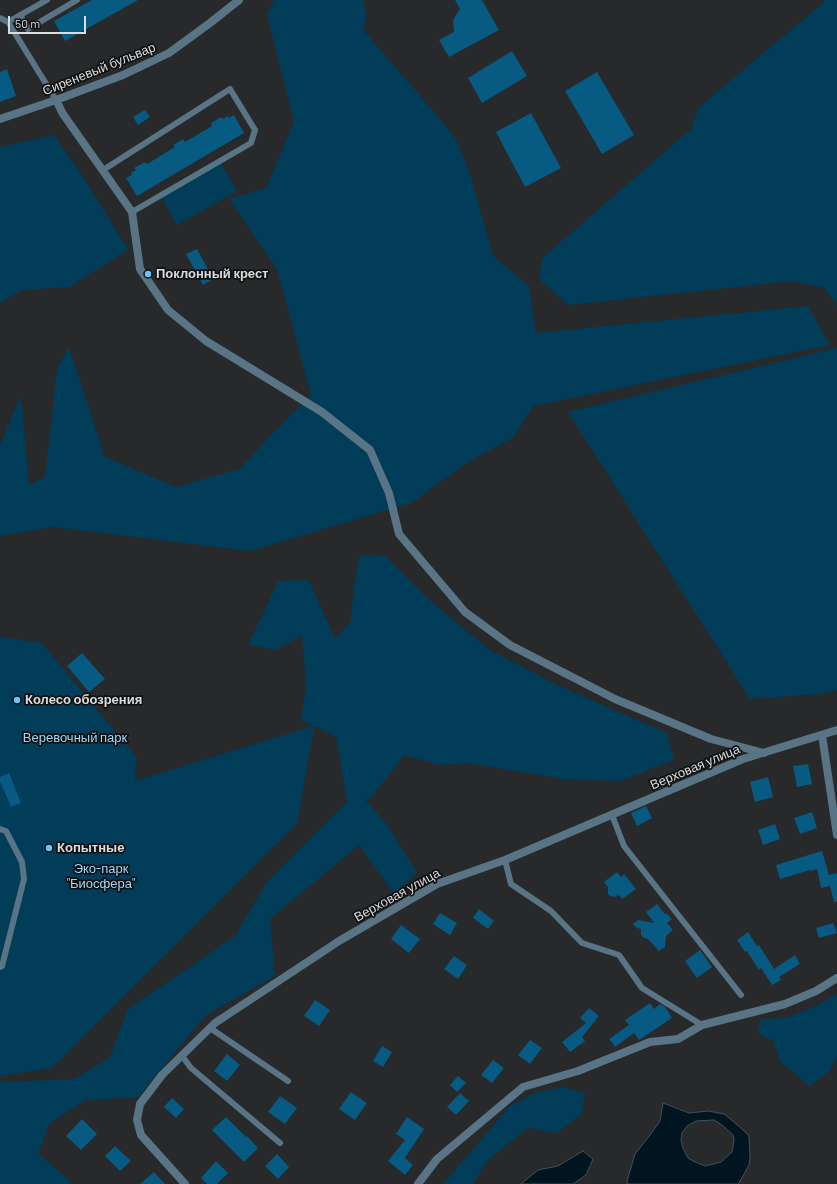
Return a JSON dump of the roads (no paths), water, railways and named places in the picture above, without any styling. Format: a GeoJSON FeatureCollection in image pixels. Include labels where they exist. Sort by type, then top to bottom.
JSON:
{"type":"FeatureCollection","features":[{"type":"Feature","properties":{"kind":"street","name":"Сиреневый бульвар"},"geometry":{"type":"LineString","coordinates":[[0,119],[123,75],[169,53],[239,0]]}},
{"type":"Feature","properties":{"kind":"street"},"geometry":{"type":"LineString","coordinates":[[56,100],[63,114],[132,212],[140,269],[168,310],[206,341],[322,412],[370,450],[389,493],[400,534],[465,612],[510,645],[615,699],[711,740],[764,753]]}},
{"type":"Feature","properties":{"kind":"street","name":"Верховая улица"},"geometry":{"type":"LineString","coordinates":[[185,1184],[140,1135],[137,1120],[140,1104],[162,1075],[215,1023],[339,941],[437,884],[505,860],[743,759],[837,730]]}},
{"type":"Feature","properties":{"kind":"street"},"geometry":{"type":"LineString","coordinates":[[822,735],[837,835]]}},
{"type":"Feature","properties":{"kind":"street"},"geometry":{"type":"LineString","coordinates":[[418,1184],[437,1159],[523,1088],[578,1071],[650,1042],[678,1039],[702,1025],[785,1004],[816,991],[837,978]]}},
{"type":"Feature","properties":{"kind":"lane"},"geometry":{"type":"LineString","coordinates":[[8,22],[47,0]]}},
{"type":"Feature","properties":{"kind":"lane"},"geometry":{"type":"LineString","coordinates":[[20,15],[28,29],[77,0]]}},
{"type":"Feature","properties":{"kind":"lane"},"geometry":{"type":"LineString","coordinates":[[0,18],[8,22],[56,100]]}},
{"type":"Feature","properties":{"kind":"lane"},"geometry":{"type":"LineString","coordinates":[[103,170],[230,89],[255,130],[251,143],[132,212]]}},
{"type":"Feature","properties":{"kind":"lane"},"geometry":{"type":"LineString","coordinates":[[612,815],[624,846],[741,995]]}},
{"type":"Feature","properties":{"kind":"lane"},"geometry":{"type":"LineString","coordinates":[[0,829],[6,831],[22,862],[24,879],[2,966],[0,967]]}},
{"type":"Feature","properties":{"kind":"lane"},"geometry":{"type":"LineString","coordinates":[[505,860],[511,884],[551,912],[582,943],[619,955],[642,988],[702,1025]]}},
{"type":"Feature","properties":{"kind":"lane"},"geometry":{"type":"LineString","coordinates":[[210,1028],[288,1081]]}},
{"type":"Feature","properties":{"kind":"lane"},"geometry":{"type":"LineString","coordinates":[[182,1056],[191,1068],[280,1143]]}},
{"type":"Feature","properties":{"kind":"place","name":"Поклонный крест"},"geometry":{"type":"Point","coordinates":[148,274]}},
{"type":"Feature","properties":{"kind":"place","name":"Колесо обозрения"},"geometry":{"type":"Point","coordinates":[17,700]}},
{"type":"Feature","properties":{"kind":"place","name":"Копытные"},"geometry":{"type":"Point","coordinates":[49,848]}},
{"type":"Feature","properties":{"kind":"park label","name":"Веревочный парк"},"geometry":{"type":"Point","coordinates":[75,738]}},
{"type":"Feature","properties":{"kind":"park label","name":"Эко-парк \"Биосфера\""},"geometry":{"type":"Point","coordinates":[101,876]}}]}
